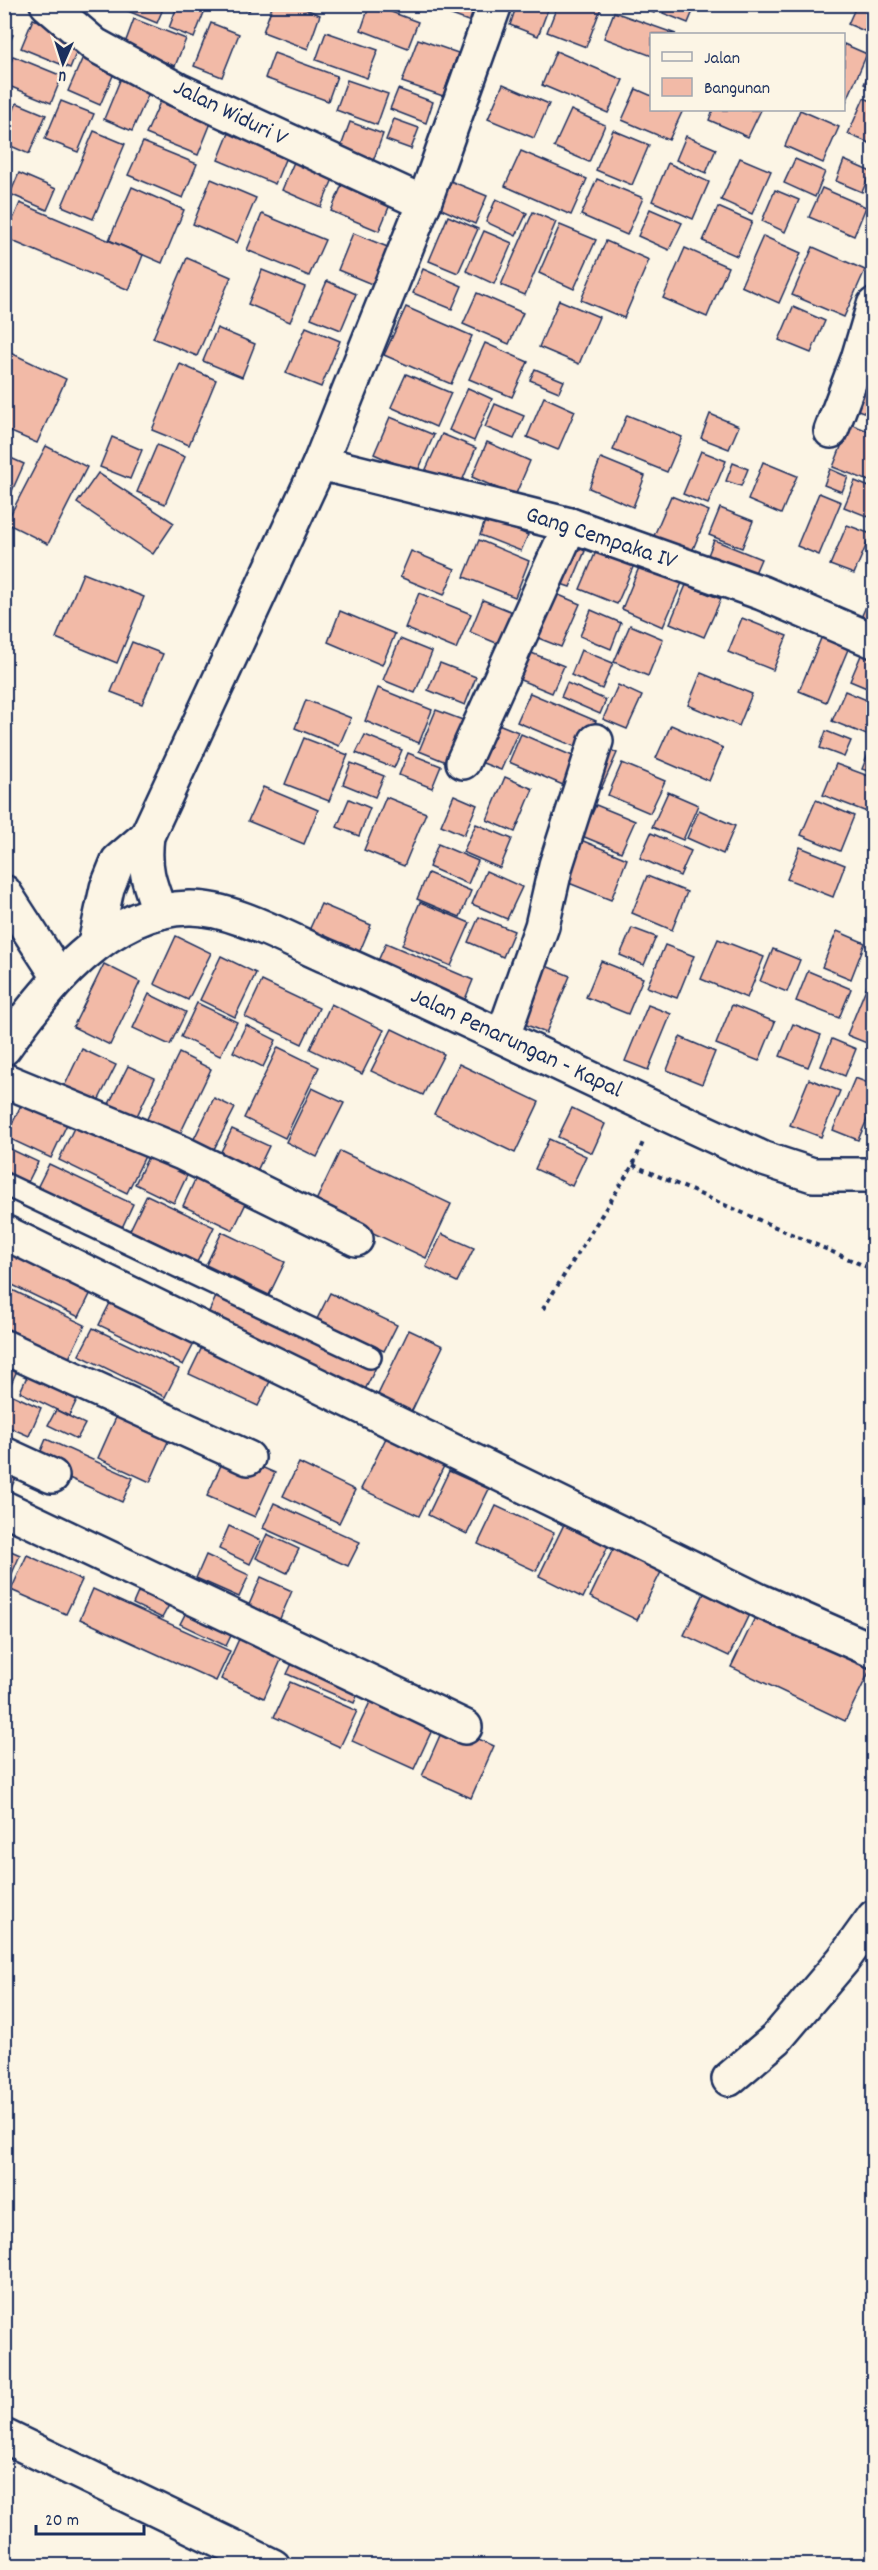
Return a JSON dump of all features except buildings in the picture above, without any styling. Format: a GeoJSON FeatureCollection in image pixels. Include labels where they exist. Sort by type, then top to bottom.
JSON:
{"type":"FeatureCollection","features":[{"type":"Feature","properties":{"kind":"street","name":"Jalan Widuri V"},"geometry":{"type":"LineString","coordinates":[[47,4],[94,45],[178,90],[424,202]]}},
{"type":"Feature","properties":{"kind":"street"},"geometry":{"type":"LineString","coordinates":[[160,912],[146,875],[144,858],[147,836],[320,463],[424,202],[495,4]]}},
{"type":"Feature","properties":{"kind":"street"},"geometry":{"type":"LineString","coordinates":[[831,431],[866,362],[873,305]]}},
{"type":"Feature","properties":{"kind":"street","name":"Gang Cempaka IV"},"geometry":{"type":"LineString","coordinates":[[320,463],[570,525],[762,593],[873,641]]}},
{"type":"Feature","properties":{"kind":"street"},"geometry":{"type":"LineString","coordinates":[[463,762],[570,525]]}},
{"type":"Feature","properties":{"kind":"street"},"geometry":{"type":"LineString","coordinates":[[503,1036],[542,926],[556,865],[596,741]]}},
{"type":"Feature","properties":{"kind":"street"},"geometry":{"type":"LineString","coordinates":[[95,944],[107,888],[118,861],[147,836]]}},
{"type":"Feature","properties":{"kind":"street"},"geometry":{"type":"LineString","coordinates":[[4,892],[59,977]]}},
{"type":"Feature","properties":{"kind":"street","name":"Jalan Penarungan - Kapal"},"geometry":{"type":"LineString","coordinates":[[4,1048],[59,977],[95,944],[125,927],[160,912],[188,908],[211,910],[246,922],[503,1036],[657,1111],[764,1159],[813,1175],[873,1175]]}},
{"type":"Feature","properties":{"kind":"street"},"geometry":{"type":"LineString","coordinates":[[4,1080],[182,1153],[356,1239]]}},
{"type":"Feature","properties":{"kind":"street"},"geometry":{"type":"LineString","coordinates":[[4,1232],[739,1591],[873,1651]]}},
{"type":"Feature","properties":{"kind":"street"},"geometry":{"type":"LineString","coordinates":[[4,1347],[248,1458]]}},
{"type":"Feature","properties":{"kind":"street"},"geometry":{"type":"LineString","coordinates":[[4,1454],[52,1476]]}},
{"type":"Feature","properties":{"kind":"street"},"geometry":{"type":"LineString","coordinates":[[4,1508],[465,1727]]}},
{"type":"Feature","properties":{"kind":"street"},"geometry":{"type":"LineString","coordinates":[[729,2079],[776,2039],[843,1960],[873,1917]]}},
{"type":"Feature","properties":{"kind":"street"},"geometry":{"type":"LineString","coordinates":[[4,2436],[273,2565]]}},
{"type":"Feature","properties":{"kind":"lane"},"geometry":{"type":"LineString","coordinates":[[4,1184],[370,1357]]}},
{"type":"Feature","properties":{"kind":"path"},"geometry":{"type":"LineString","coordinates":[[543,1309],[633,1166],[657,1111]]}},
{"type":"Feature","properties":{"kind":"path"},"geometry":{"type":"LineString","coordinates":[[633,1166],[873,1270]]}}]}
